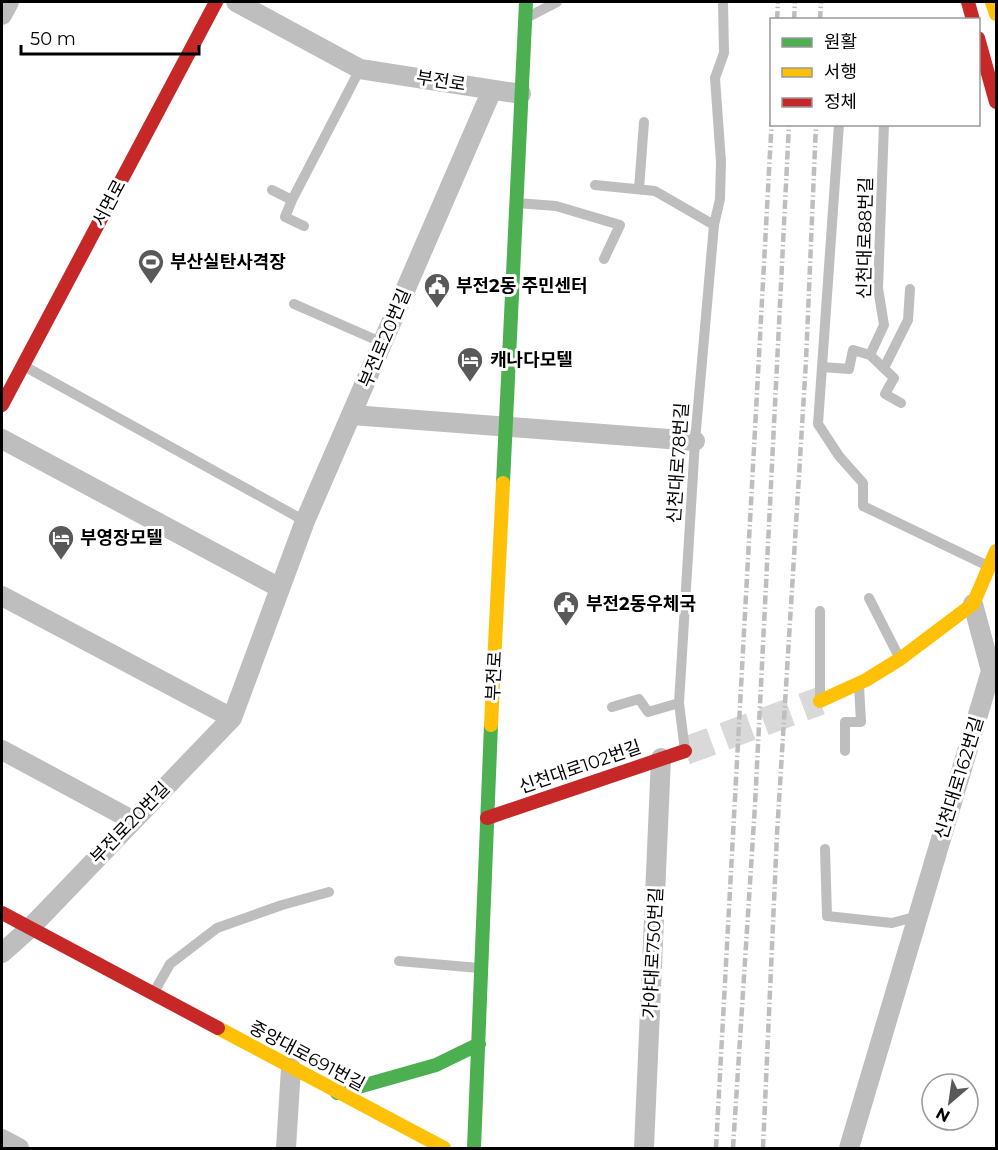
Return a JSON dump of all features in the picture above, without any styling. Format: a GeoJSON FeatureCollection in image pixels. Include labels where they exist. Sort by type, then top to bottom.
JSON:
{"type":"FeatureCollection","features":[{"type":"Feature","properties":{"kind":"main road","name":"서면로"},"geometry":{"type":"LineString","coordinates":[[2,405],[216,2]]}},
{"type":"Feature","properties":{"kind":"main road","name":"부전로"},"geometry":{"type":"LineString","coordinates":[[474,1149],[487,818],[526,2]]}},
{"type":"Feature","properties":{"kind":"main road"},"geometry":{"type":"LineString","coordinates":[[968,2],[973,18]]}},
{"type":"Feature","properties":{"kind":"main road"},"geometry":{"type":"LineString","coordinates":[[992,2],[996,14]]}},
{"type":"Feature","properties":{"kind":"main road"},"geometry":{"type":"LineString","coordinates":[[980,45],[996,102]]}},
{"type":"Feature","properties":{"kind":"main road"},"geometry":{"type":"LineString","coordinates":[[820,701],[859,683],[900,659],[973,604],[996,551]]}},
{"type":"Feature","properties":{"kind":"main road","name":"신천대로102번길"},"geometry":{"type":"LineString","coordinates":[[487,818],[685,751]]}},
{"type":"Feature","properties":{"kind":"main road","name":"중앙대로691번길"},"geometry":{"type":"LineString","coordinates":[[2,913],[444,1149]]}},
{"type":"Feature","properties":{"kind":"main road"},"geometry":{"type":"LineString","coordinates":[[338,1093],[436,1065],[479,1044]]}},
{"type":"Feature","properties":{"kind":"street"},"geometry":{"type":"LineString","coordinates":[[2,15],[9,2]]}},
{"type":"Feature","properties":{"kind":"street"},"geometry":{"type":"LineString","coordinates":[[236,2],[360,69]]}},
{"type":"Feature","properties":{"kind":"street","name":"부전로"},"geometry":{"type":"LineString","coordinates":[[360,69],[521,94]]}},
{"type":"Feature","properties":{"kind":"street","name":"부전로20번길"},"geometry":{"type":"LineString","coordinates":[[2,953],[30,928],[232,718],[305,521],[492,90]]}},
{"type":"Feature","properties":{"kind":"street"},"geometry":{"type":"LineString","coordinates":[[352,415],[695,441]]}},
{"type":"Feature","properties":{"kind":"street"},"geometry":{"type":"LineString","coordinates":[[2,439],[280,588]]}},
{"type":"Feature","properties":{"kind":"street"},"geometry":{"type":"LineString","coordinates":[[2,596],[232,718]]}},
{"type":"Feature","properties":{"kind":"street","name":"신천대로162번길"},"geometry":{"type":"LineString","coordinates":[[849,1149],[991,671],[973,604]]}},
{"type":"Feature","properties":{"kind":"street"},"geometry":{"type":"LineString","coordinates":[[2,750],[132,820]]}},
{"type":"Feature","properties":{"kind":"street","name":"가야대로750번길"},"geometry":{"type":"LineString","coordinates":[[644,1149],[661,758]]}},
{"type":"Feature","properties":{"kind":"street"},"geometry":{"type":"LineString","coordinates":[[286,1149],[291,1068]]}},
{"type":"Feature","properties":{"kind":"lane"},"geometry":{"type":"LineString","coordinates":[[525,19],[557,2]]}},
{"type":"Feature","properties":{"kind":"lane","name":"신천대로78번길"},"geometry":{"type":"LineString","coordinates":[[685,751],[679,703],[695,441],[714,225],[720,199],[722,162],[715,78],[724,53],[723,2]]}},
{"type":"Feature","properties":{"kind":"lane"},"geometry":{"type":"LineString","coordinates":[[304,226],[285,217],[360,69]]}},
{"type":"Feature","properties":{"kind":"lane"},"geometry":{"type":"LineString","coordinates":[[639,189],[644,122]]}},
{"type":"Feature","properties":{"kind":"lane","name":"신천대로88번길"},"geometry":{"type":"LineString","coordinates":[[839,126],[818,424],[839,456],[863,483],[863,506],[990,566]]}},
{"type":"Feature","properties":{"kind":"lane","name":"신천대로88번길"},"geometry":{"type":"LineString","coordinates":[[870,355],[884,325],[878,288],[884,126]]}},
{"type":"Feature","properties":{"kind":"lane"},"geometry":{"type":"LineString","coordinates":[[595,185],[655,191],[714,225]]}},
{"type":"Feature","properties":{"kind":"lane"},"geometry":{"type":"LineString","coordinates":[[272,190],[292,200]]}},
{"type":"Feature","properties":{"kind":"lane"},"geometry":{"type":"LineString","coordinates":[[516,203],[556,206],[620,225],[604,259]]}},
{"type":"Feature","properties":{"kind":"lane"},"geometry":{"type":"LineString","coordinates":[[884,368],[908,320],[910,289]]}},
{"type":"Feature","properties":{"kind":"lane"},"geometry":{"type":"LineString","coordinates":[[294,304],[383,343]]}},
{"type":"Feature","properties":{"kind":"lane"},"geometry":{"type":"LineString","coordinates":[[822,367],[849,369],[853,350],[870,355],[894,378],[885,394],[901,403]]}},
{"type":"Feature","properties":{"kind":"lane"},"geometry":{"type":"LineString","coordinates":[[22,365],[305,521]]}},
{"type":"Feature","properties":{"kind":"lane"},"geometry":{"type":"LineString","coordinates":[[869,598],[900,659]]}},
{"type":"Feature","properties":{"kind":"lane"},"geometry":{"type":"LineString","coordinates":[[820,611],[820,701]]}},
{"type":"Feature","properties":{"kind":"lane"},"geometry":{"type":"LineString","coordinates":[[845,751],[845,722],[861,722],[859,683]]}},
{"type":"Feature","properties":{"kind":"lane"},"geometry":{"type":"LineString","coordinates":[[612,707],[639,699],[648,712],[679,703]]}},
{"type":"Feature","properties":{"kind":"lane"},"geometry":{"type":"LineString","coordinates":[[825,849],[827,916],[892,923],[918,916]]}},
{"type":"Feature","properties":{"kind":"lane"},"geometry":{"type":"LineString","coordinates":[[153,994],[170,964],[217,928],[282,905],[329,892]]}},
{"type":"Feature","properties":{"kind":"lane"},"geometry":{"type":"LineString","coordinates":[[399,961],[482,969]]}},
{"type":"Feature","properties":{"kind":"tunnel"},"geometry":{"type":"LineString","coordinates":[[685,751],[820,701]]}},
{"type":"Feature","properties":{"kind":"railway"},"geometry":{"type":"LineString","coordinates":[[777,18],[778,2]]}},
{"type":"Feature","properties":{"kind":"railway"},"geometry":{"type":"LineString","coordinates":[[794,18],[795,2]]}},
{"type":"Feature","properties":{"kind":"railway"},"geometry":{"type":"LineString","coordinates":[[820,18],[821,2]]}},
{"type":"Feature","properties":{"kind":"railway"},"geometry":{"type":"LineString","coordinates":[[716,1148],[771,126]]}},
{"type":"Feature","properties":{"kind":"railway"},"geometry":{"type":"LineString","coordinates":[[733,1148],[755,805],[789,126]]}},
{"type":"Feature","properties":{"kind":"railway"},"geometry":{"type":"LineString","coordinates":[[763,1148],[777,834],[806,361],[816,126]]}},
{"type":"Feature","properties":{"kind":"traffic: fast"},"geometry":{"type":"LineString","coordinates":[[503,483],[526,2]]}},
{"type":"Feature","properties":{"kind":"traffic: fast"},"geometry":{"type":"LineString","coordinates":[[474,1148],[491,725]]}},
{"type":"Feature","properties":{"kind":"traffic: fast"},"geometry":{"type":"LineString","coordinates":[[337,1093],[436,1065],[479,1044]]}},
{"type":"Feature","properties":{"kind":"traffic: slow"},"geometry":{"type":"LineString","coordinates":[[992,2],[996,14]]}},
{"type":"Feature","properties":{"kind":"traffic: slow"},"geometry":{"type":"LineString","coordinates":[[491,725],[503,483]]}},
{"type":"Feature","properties":{"kind":"traffic: slow"},"geometry":{"type":"LineString","coordinates":[[820,701],[866,680],[900,659],[973,604],[996,551]]}},
{"type":"Feature","properties":{"kind":"traffic: slow"},"geometry":{"type":"LineString","coordinates":[[218,1028],[444,1148]]}},
{"type":"Feature","properties":{"kind":"traffic: jam"},"geometry":{"type":"LineString","coordinates":[[2,405],[216,2]]}},
{"type":"Feature","properties":{"kind":"traffic: jam"},"geometry":{"type":"LineString","coordinates":[[968,2],[972,18]]}},
{"type":"Feature","properties":{"kind":"traffic: jam"},"geometry":{"type":"LineString","coordinates":[[980,45],[996,102]]}},
{"type":"Feature","properties":{"kind":"traffic: jam"},"geometry":{"type":"LineString","coordinates":[[487,818],[685,751]]}},
{"type":"Feature","properties":{"kind":"traffic: jam"},"geometry":{"type":"LineString","coordinates":[[2,913],[218,1028]]}},
{"type":"Feature","properties":{"kind":"place","name":"부산실탄사격장"},"geometry":{"type":"Point","coordinates":[151,285]}},
{"type":"Feature","properties":{"kind":"place","name":"부전2동 주민센터"},"geometry":{"type":"Point","coordinates":[437,309]}},
{"type":"Feature","properties":{"kind":"place","name":"캐나다모텔"},"geometry":{"type":"Point","coordinates":[470,383]}},
{"type":"Feature","properties":{"kind":"place","name":"부영장모텔"},"geometry":{"type":"Point","coordinates":[61,561]}},
{"type":"Feature","properties":{"kind":"place","name":"부전2동우체국"},"geometry":{"type":"Point","coordinates":[566,627]}}]}
